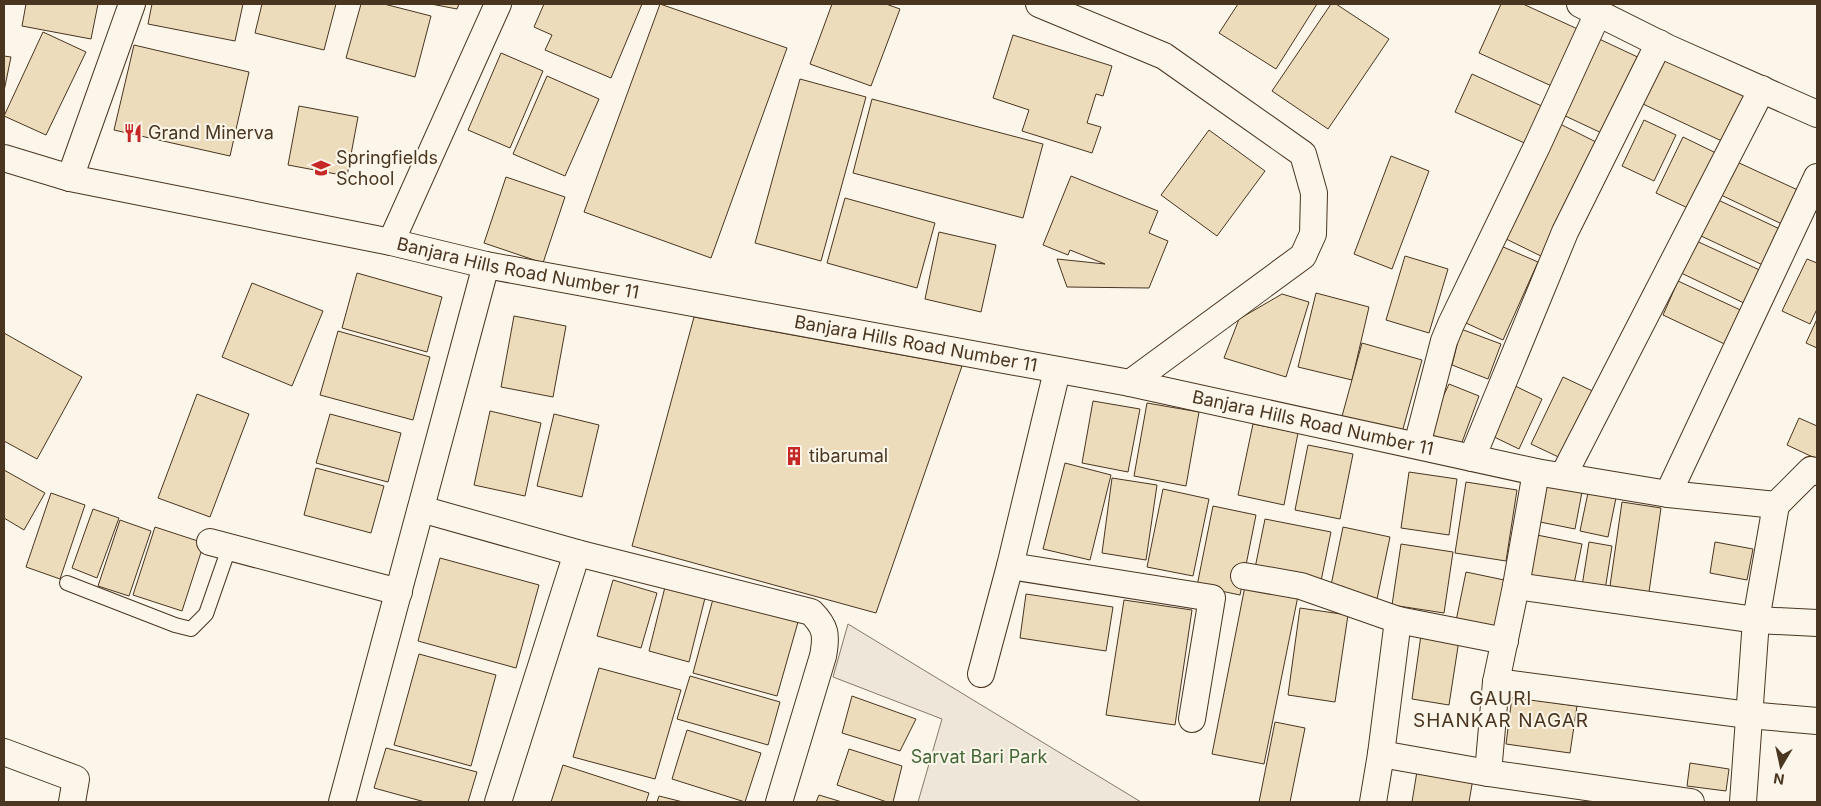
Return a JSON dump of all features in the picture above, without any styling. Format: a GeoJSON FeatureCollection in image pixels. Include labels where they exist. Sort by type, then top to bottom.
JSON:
{"type":"FeatureCollection","features":[{"type":"Feature","properties":{"kind":"street"},"geometry":{"type":"LineString","coordinates":[[70,178],[132,4]]}},
{"type":"Feature","properties":{"kind":"street"},"geometry":{"type":"LineString","coordinates":[[391,242],[498,4]]}},
{"type":"Feature","properties":{"kind":"street"},"geometry":{"type":"LineString","coordinates":[[1039,4],[1164,56],[1302,154],[1314,193],[1313,234],[1303,256],[1130,383]]}},
{"type":"Feature","properties":{"kind":"street"},"geometry":{"type":"LineString","coordinates":[[1417,446],[1444,341],[1538,144],[1589,8],[1659,43],[1817,114]]}},
{"type":"Feature","properties":{"kind":"street"},"geometry":{"type":"LineString","coordinates":[[1472,458],[1565,232],[1659,43]]}},
{"type":"Feature","properties":{"kind":"street"},"geometry":{"type":"LineString","coordinates":[[1562,476],[1762,89]]}},
{"type":"Feature","properties":{"kind":"street","name":"Banjara Hills Road Number 11"},"geometry":{"type":"LineString","coordinates":[[4,158],[70,178],[391,242],[486,266],[1130,383],[1536,472],[1668,494],[1776,505]]}},
{"type":"Feature","properties":{"kind":"street"},"geometry":{"type":"LineString","coordinates":[[1668,494],[1817,177]]}},
{"type":"Feature","properties":{"kind":"street"},"geometry":{"type":"LineString","coordinates":[[342,802],[486,266]]}},
{"type":"Feature","properties":{"kind":"street"},"geometry":{"type":"LineString","coordinates":[[981,674],[1010,566],[1057,371]]}},
{"type":"Feature","properties":{"kind":"street"},"geometry":{"type":"LineString","coordinates":[[1743,802],[1756,620],[1776,505],[1815,466]]}},
{"type":"Feature","properties":{"kind":"street"},"geometry":{"type":"LineString","coordinates":[[1488,773],[1496,682],[1516,586],[1536,472]]}},
{"type":"Feature","properties":{"kind":"street"},"geometry":{"type":"LineString","coordinates":[[422,509],[577,553],[811,612],[821,622],[826,639],[823,656],[779,802]]}},
{"type":"Feature","properties":{"kind":"street"},"geometry":{"type":"LineString","coordinates":[[219,545],[399,592]]}},
{"type":"Feature","properties":{"kind":"street"},"geometry":{"type":"LineString","coordinates":[[498,802],[577,553]]}},
{"type":"Feature","properties":{"kind":"street"},"geometry":{"type":"LineString","coordinates":[[1010,566],[1212,598],[1192,719]]}},
{"type":"Feature","properties":{"kind":"street"},"geometry":{"type":"LineString","coordinates":[[1244,576],[1301,586],[1398,620],[1504,641]]}},
{"type":"Feature","properties":{"kind":"street"},"geometry":{"type":"LineString","coordinates":[[1516,586],[1756,620],[1817,624]]}},
{"type":"Feature","properties":{"kind":"street"},"geometry":{"type":"LineString","coordinates":[[1373,802],[1398,620]]}},
{"type":"Feature","properties":{"kind":"street"},"geometry":{"type":"LineString","coordinates":[[1496,682],[1748,715],[1817,721]]}},
{"type":"Feature","properties":{"kind":"street"},"geometry":{"type":"LineString","coordinates":[[4,752],[76,779],[72,802]]}},
{"type":"Feature","properties":{"kind":"street"},"geometry":{"type":"LineString","coordinates":[[1381,754],[1488,773],[1691,802]]}},
{"type":"Feature","properties":{"kind":"lane"},"geometry":{"type":"LineString","coordinates":[[67,583],[175,625],[191,629],[206,614],[219,545]]}},
{"type":"Feature","properties":{"kind":"green space","name":"Sarvat Bari Park"},"geometry":{"type":"Polygon","coordinates":[[[848,624],[1141,802],[918,802],[942,719],[833,677],[848,624]]]}},
{"type":"Feature","properties":{"kind":"building"},"geometry":{"type":"Polygon","coordinates":[[[26,4],[98,4],[91,39],[22,26],[26,4]]]}},
{"type":"Feature","properties":{"kind":"building"},"geometry":{"type":"Polygon","coordinates":[[[152,4],[243,4],[235,41],[148,24],[152,4]]]}},
{"type":"Feature","properties":{"kind":"building"},"geometry":{"type":"Polygon","coordinates":[[[262,4],[336,4],[324,50],[255,33],[262,4]]]}},
{"type":"Feature","properties":{"kind":"building"},"geometry":{"type":"Polygon","coordinates":[[[361,4],[384,4],[431,16],[415,77],[346,58],[361,4]]]}},
{"type":"Feature","properties":{"kind":"building"},"geometry":{"type":"Polygon","coordinates":[[[431,4],[459,4],[457,9],[431,4]]]}},
{"type":"Feature","properties":{"kind":"building"},"geometry":{"type":"Polygon","coordinates":[[[544,4],[642,4],[611,78],[545,50],[552,35],[534,27],[544,4]]]}},
{"type":"Feature","properties":{"kind":"building"},"geometry":{"type":"Polygon","coordinates":[[[660,4],[787,48],[711,258],[584,212],[660,4]]]}},
{"type":"Feature","properties":{"kind":"building"},"geometry":{"type":"Polygon","coordinates":[[[832,4],[886,4],[900,9],[871,86],[810,64],[832,4]]]}},
{"type":"Feature","properties":{"kind":"building"},"geometry":{"type":"Polygon","coordinates":[[[1238,4],[1317,4],[1276,69],[1219,33],[1238,4]]]}},
{"type":"Feature","properties":{"kind":"building"},"geometry":{"type":"Polygon","coordinates":[[[1331,4],[1336,4],[1389,39],[1328,129],[1272,91],[1331,4]]]}},
{"type":"Feature","properties":{"kind":"building"},"geometry":{"type":"Polygon","coordinates":[[[1501,4],[1523,4],[1582,31],[1556,88],[1479,53],[1501,4]]]}},
{"type":"Feature","properties":{"kind":"building"},"geometry":{"type":"Polygon","coordinates":[[[43,32],[86,52],[46,135],[4,116],[43,32]]]}},
{"type":"Feature","properties":{"kind":"building"},"geometry":{"type":"Polygon","coordinates":[[[1013,35],[1112,66],[1103,96],[1096,94],[1087,123],[1101,127],[1092,153],[1022,131],[1029,110],[993,98],[1013,35]]]}},
{"type":"Feature","properties":{"kind":"building"},"geometry":{"type":"Polygon","coordinates":[[[1597,38],[1644,60],[1608,136],[1561,114],[1597,38]]]}},
{"type":"Feature","properties":{"kind":"building"},"geometry":{"type":"Polygon","coordinates":[[[134,45],[249,72],[230,156],[114,130],[134,45]]]}},
{"type":"Feature","properties":{"kind":"building"},"geometry":{"type":"Polygon","coordinates":[[[501,53],[543,71],[510,148],[468,130],[501,53]]]}},
{"type":"Feature","properties":{"kind":"building"},"geometry":{"type":"Polygon","coordinates":[[[4,56],[11,57],[4,91],[4,56]]]}},
{"type":"Feature","properties":{"kind":"building"},"geometry":{"type":"Polygon","coordinates":[[[1665,58],[1747,97],[1726,143],[1643,104],[1665,58]]]}},
{"type":"Feature","properties":{"kind":"building"},"geometry":{"type":"Polygon","coordinates":[[[1472,74],[1546,108],[1529,145],[1455,112],[1472,74]]]}},
{"type":"Feature","properties":{"kind":"building"},"geometry":{"type":"Polygon","coordinates":[[[547,76],[599,99],[565,176],[513,154],[547,76]]]}},
{"type":"Feature","properties":{"kind":"building"},"geometry":{"type":"Polygon","coordinates":[[[800,79],[866,97],[821,261],[755,243],[800,79]]]}},
{"type":"Feature","properties":{"kind":"building"},"geometry":{"type":"Polygon","coordinates":[[[872,99],[1043,144],[1023,218],[853,173],[872,99]]]}},
{"type":"Feature","properties":{"kind":"building"},"geometry":{"type":"Polygon","coordinates":[[[299,106],[358,117],[347,176],[288,165],[299,106]]]}},
{"type":"Feature","properties":{"kind":"building"},"geometry":{"type":"Polygon","coordinates":[[[1644,120],[1676,135],[1654,181],[1622,166],[1644,120]]]}},
{"type":"Feature","properties":{"kind":"building"},"geometry":{"type":"Polygon","coordinates":[[[1558,123],[1600,144],[1545,258],[1502,237],[1558,123]]]}},
{"type":"Feature","properties":{"kind":"building"},"geometry":{"type":"Polygon","coordinates":[[[1209,130],[1265,171],[1217,236],[1161,195],[1209,130]]]}},
{"type":"Feature","properties":{"kind":"building"},"geometry":{"type":"Polygon","coordinates":[[[1683,137],[1718,154],[1692,210],[1656,193],[1683,137]]]}},
{"type":"Feature","properties":{"kind":"building"},"geometry":{"type":"Polygon","coordinates":[[[1391,156],[1429,171],[1392,269],[1354,254],[1391,156]]]}},
{"type":"Feature","properties":{"kind":"building"},"geometry":{"type":"Polygon","coordinates":[[[1737,162],[1800,191],[1784,225],[1721,195],[1737,162]]]}},
{"type":"Feature","properties":{"kind":"building"},"geometry":{"type":"Polygon","coordinates":[[[1071,176],[1158,211],[1149,233],[1168,241],[1149,288],[1067,287],[1057,259],[1105,264],[1070,250],[1068,255],[1043,245],[1071,176]]]}},
{"type":"Feature","properties":{"kind":"building"},"geometry":{"type":"Polygon","coordinates":[[[506,177],[565,197],[543,263],[484,243],[506,177]]]}},
{"type":"Feature","properties":{"kind":"building"},"geometry":{"type":"Polygon","coordinates":[[[845,198],[935,223],[917,288],[827,263],[845,198]]]}},
{"type":"Feature","properties":{"kind":"building"},"geometry":{"type":"Polygon","coordinates":[[[1716,199],[1784,231],[1767,267],[1699,235],[1716,199]]]}},
{"type":"Feature","properties":{"kind":"building"},"geometry":{"type":"Polygon","coordinates":[[[939,232],[996,245],[981,312],[925,299],[939,232]]]}},
{"type":"Feature","properties":{"kind":"building"},"geometry":{"type":"Polygon","coordinates":[[[1692,239],[1764,272],[1748,305],[1677,271],[1692,239]]]}},
{"type":"Feature","properties":{"kind":"building"},"geometry":{"type":"Polygon","coordinates":[[[1501,246],[1538,262],[1503,340],[1466,323],[1501,246]]]}},
{"type":"Feature","properties":{"kind":"building"},"geometry":{"type":"Polygon","coordinates":[[[1405,256],[1448,269],[1429,333],[1386,320],[1405,256]]]}},
{"type":"Feature","properties":{"kind":"building"},"geometry":{"type":"Polygon","coordinates":[[[1807,259],[1817,263],[1817,309],[1810,324],[1782,311],[1807,259]]]}},
{"type":"Feature","properties":{"kind":"building"},"geometry":{"type":"Polygon","coordinates":[[[357,273],[442,297],[427,352],[342,328],[357,273]]]}},
{"type":"Feature","properties":{"kind":"building"},"geometry":{"type":"Polygon","coordinates":[[[1678,281],[1749,314],[1733,348],[1663,315],[1678,281]]]}},
{"type":"Feature","properties":{"kind":"building"},"geometry":{"type":"Polygon","coordinates":[[[252,283],[323,311],[292,386],[222,357],[252,283]]]}},
{"type":"Feature","properties":{"kind":"building"},"geometry":{"type":"Polygon","coordinates":[[[1316,293],[1369,307],[1352,380],[1298,367],[1316,293]]]}},
{"type":"Feature","properties":{"kind":"building"},"geometry":{"type":"Polygon","coordinates":[[[1282,294],[1309,302],[1286,377],[1224,358],[1239,319],[1282,294]]]}},
{"type":"Feature","properties":{"kind":"building"},"geometry":{"type":"Polygon","coordinates":[[[514,316],[566,326],[553,397],[501,387],[514,316]]]}},
{"type":"Feature","properties":{"kind":"building","name":"tibarumal"},"geometry":{"type":"Polygon","coordinates":[[[694,317],[962,366],[876,613],[632,546],[694,317]]]}},
{"type":"Feature","properties":{"kind":"building"},"geometry":{"type":"Polygon","coordinates":[[[1817,319],[1817,348],[1806,343],[1817,319]]]}},
{"type":"Feature","properties":{"kind":"building"},"geometry":{"type":"Polygon","coordinates":[[[1461,329],[1501,344],[1488,379],[1452,365],[1461,329]]]}},
{"type":"Feature","properties":{"kind":"building"},"geometry":{"type":"Polygon","coordinates":[[[338,331],[430,357],[413,420],[320,395],[338,331]]]}},
{"type":"Feature","properties":{"kind":"building"},"geometry":{"type":"Polygon","coordinates":[[[4,333],[82,377],[37,459],[4,441],[4,333]]]}},
{"type":"Feature","properties":{"kind":"building"},"geometry":{"type":"Polygon","coordinates":[[[1362,343],[1422,360],[1401,436],[1341,420],[1362,343]]]}},
{"type":"Feature","properties":{"kind":"building"},"geometry":{"type":"Polygon","coordinates":[[[1563,377],[1601,395],[1569,462],[1531,444],[1563,377]]]}},
{"type":"Feature","properties":{"kind":"building"},"geometry":{"type":"Polygon","coordinates":[[[1449,384],[1479,396],[1461,445],[1426,433],[1449,384]]]}},
{"type":"Feature","properties":{"kind":"building"},"geometry":{"type":"Polygon","coordinates":[[[1511,384],[1542,399],[1519,449],[1488,434],[1511,384]]]}},
{"type":"Feature","properties":{"kind":"building"},"geometry":{"type":"Polygon","coordinates":[[[197,394],[249,414],[210,517],[158,498],[197,394]]]}},
{"type":"Feature","properties":{"kind":"building"},"geometry":{"type":"Polygon","coordinates":[[[1093,401],[1140,409],[1128,472],[1082,463],[1093,401]]]}},
{"type":"Feature","properties":{"kind":"building"},"geometry":{"type":"Polygon","coordinates":[[[1147,403],[1199,412],[1186,486],[1134,476],[1147,403]]]}},
{"type":"Feature","properties":{"kind":"building"},"geometry":{"type":"Polygon","coordinates":[[[490,411],[541,423],[525,496],[474,485],[490,411]]]}},
{"type":"Feature","properties":{"kind":"building"},"geometry":{"type":"Polygon","coordinates":[[[330,414],[401,433],[388,482],[316,463],[330,414]]]}},
{"type":"Feature","properties":{"kind":"building"},"geometry":{"type":"Polygon","coordinates":[[[554,414],[599,425],[582,497],[537,486],[554,414]]]}},
{"type":"Feature","properties":{"kind":"building"},"geometry":{"type":"Polygon","coordinates":[[[1799,418],[1817,426],[1817,459],[1787,445],[1799,418]]]}},
{"type":"Feature","properties":{"kind":"building"},"geometry":{"type":"Polygon","coordinates":[[[1253,424],[1298,433],[1284,505],[1238,495],[1253,424]]]}},
{"type":"Feature","properties":{"kind":"building"},"geometry":{"type":"Polygon","coordinates":[[[1308,445],[1353,454],[1340,519],[1295,510],[1308,445]]]}},
{"type":"Feature","properties":{"kind":"building"},"geometry":{"type":"Polygon","coordinates":[[[1065,463],[1111,475],[1090,560],[1043,549],[1065,463]]]}},
{"type":"Feature","properties":{"kind":"building"},"geometry":{"type":"Polygon","coordinates":[[[316,468],[384,486],[371,533],[304,515],[316,468]]]}},
{"type":"Feature","properties":{"kind":"building"},"geometry":{"type":"Polygon","coordinates":[[[4,470],[45,493],[24,530],[4,518],[4,470]]]}},
{"type":"Feature","properties":{"kind":"building"},"geometry":{"type":"Polygon","coordinates":[[[1409,472],[1457,479],[1449,535],[1401,528],[1409,472]]]}},
{"type":"Feature","properties":{"kind":"building"},"geometry":{"type":"Polygon","coordinates":[[[1112,478],[1157,485],[1146,560],[1102,553],[1112,478]]]}},
{"type":"Feature","properties":{"kind":"building"},"geometry":{"type":"Polygon","coordinates":[[[1466,482],[1517,490],[1506,561],[1455,553],[1466,482]]]}},
{"type":"Feature","properties":{"kind":"building"},"geometry":{"type":"Polygon","coordinates":[[[1543,485],[1582,492],[1575,529],[1535,521],[1543,485]]]}},
{"type":"Feature","properties":{"kind":"building"},"geometry":{"type":"Polygon","coordinates":[[[1589,488],[1617,493],[1608,537],[1580,531],[1589,488]]]}},
{"type":"Feature","properties":{"kind":"building"},"geometry":{"type":"Polygon","coordinates":[[[1163,489],[1209,499],[1193,576],[1147,567],[1163,489]]]}},
{"type":"Feature","properties":{"kind":"building"},"geometry":{"type":"Polygon","coordinates":[[[51,493],[85,505],[60,579],[26,567],[51,493]]]}},
{"type":"Feature","properties":{"kind":"building"},"geometry":{"type":"Polygon","coordinates":[[[1622,502],[1661,508],[1649,592],[1610,586],[1622,502]]]}},
{"type":"Feature","properties":{"kind":"building"},"geometry":{"type":"Polygon","coordinates":[[[1213,506],[1256,515],[1240,595],[1197,586],[1213,506]]]}},
{"type":"Feature","properties":{"kind":"building"},"geometry":{"type":"Polygon","coordinates":[[[93,509],[119,518],[97,578],[72,568],[93,509]]]}},
{"type":"Feature","properties":{"kind":"building"},"geometry":{"type":"Polygon","coordinates":[[[1265,519],[1331,532],[1321,581],[1255,568],[1265,519]]]}},
{"type":"Feature","properties":{"kind":"building"},"geometry":{"type":"Polygon","coordinates":[[[120,520],[151,531],[129,596],[98,586],[120,520]]]}},
{"type":"Feature","properties":{"kind":"building"},"geometry":{"type":"Polygon","coordinates":[[[155,527],[204,543],[182,611],[133,595],[155,527]]]}},
{"type":"Feature","properties":{"kind":"building"},"geometry":{"type":"Polygon","coordinates":[[[1343,527],[1390,537],[1376,604],[1329,595],[1343,527]]]}},
{"type":"Feature","properties":{"kind":"building"},"geometry":{"type":"Polygon","coordinates":[[[1537,535],[1582,544],[1574,584],[1529,575],[1537,535]]]}},
{"type":"Feature","properties":{"kind":"building"},"geometry":{"type":"Polygon","coordinates":[[[1589,542],[1612,546],[1605,590],[1582,586],[1589,542]]]}},
{"type":"Feature","properties":{"kind":"building"},"geometry":{"type":"Polygon","coordinates":[[[1715,542],[1753,549],[1747,580],[1710,573],[1715,542]]]}},
{"type":"Feature","properties":{"kind":"building"},"geometry":{"type":"Polygon","coordinates":[[[1401,544],[1453,552],[1444,613],[1392,605],[1401,544]]]}},
{"type":"Feature","properties":{"kind":"building"},"geometry":{"type":"Polygon","coordinates":[[[440,558],[539,585],[516,668],[418,641],[440,558]]]}},
{"type":"Feature","properties":{"kind":"building"},"geometry":{"type":"Polygon","coordinates":[[[1466,572],[1509,581],[1499,630],[1456,621],[1466,572]]]}},
{"type":"Feature","properties":{"kind":"building"},"geometry":{"type":"Polygon","coordinates":[[[613,580],[657,593],[641,648],[597,636],[613,580]]]}},
{"type":"Feature","properties":{"kind":"building"},"geometry":{"type":"Polygon","coordinates":[[[1246,581],[1299,591],[1264,764],[1212,754],[1246,581]]]}},
{"type":"Feature","properties":{"kind":"building"},"geometry":{"type":"Polygon","coordinates":[[[666,583],[706,594],[689,662],[649,651],[666,583]]]}},
{"type":"Feature","properties":{"kind":"building"},"geometry":{"type":"Polygon","coordinates":[[[1026,594],[1113,607],[1106,651],[1020,638],[1026,594]]]}},
{"type":"Feature","properties":{"kind":"building"},"geometry":{"type":"Polygon","coordinates":[[[713,599],[798,622],[777,696],[693,673],[713,599]]]}},
{"type":"Feature","properties":{"kind":"building"},"geometry":{"type":"Polygon","coordinates":[[[1124,600],[1192,610],[1175,725],[1106,715],[1124,600]]]}},
{"type":"Feature","properties":{"kind":"building"},"geometry":{"type":"Polygon","coordinates":[[[1300,608],[1348,615],[1335,702],[1288,695],[1300,608]]]}},
{"type":"Feature","properties":{"kind":"building"},"geometry":{"type":"Polygon","coordinates":[[[1421,635],[1459,640],[1449,705],[1412,699],[1421,635]]]}},
{"type":"Feature","properties":{"kind":"building"},"geometry":{"type":"Polygon","coordinates":[[[419,654],[496,675],[471,766],[394,745],[419,654]]]}},
{"type":"Feature","properties":{"kind":"building"},"geometry":{"type":"Polygon","coordinates":[[[599,668],[681,690],[655,779],[573,757],[599,668]]]}},
{"type":"Feature","properties":{"kind":"building"},"geometry":{"type":"Polygon","coordinates":[[[690,676],[780,702],[768,745],[677,719],[690,676]]]}},
{"type":"Feature","properties":{"kind":"building"},"geometry":{"type":"Polygon","coordinates":[[[852,696],[916,719],[900,751],[842,733],[852,696]]]}},
{"type":"Feature","properties":{"kind":"building"},"geometry":{"type":"Polygon","coordinates":[[[1512,697],[1577,706],[1570,753],[1506,744],[1512,697]]]}},
{"type":"Feature","properties":{"kind":"building"},"geometry":{"type":"Polygon","coordinates":[[[1275,722],[1305,728],[1290,802],[1259,802],[1275,722]]]}},
{"type":"Feature","properties":{"kind":"building"},"geometry":{"type":"Polygon","coordinates":[[[687,730],[761,753],[745,802],[672,779],[687,730]]]}},
{"type":"Feature","properties":{"kind":"building"},"geometry":{"type":"Polygon","coordinates":[[[386,748],[477,772],[468,802],[425,802],[374,788],[386,748]]]}},
{"type":"Feature","properties":{"kind":"building"},"geometry":{"type":"Polygon","coordinates":[[[849,749],[902,766],[893,802],[887,802],[837,785],[849,749]]]}},
{"type":"Feature","properties":{"kind":"building"},"geometry":{"type":"Polygon","coordinates":[[[1690,763],[1729,769],[1726,791],[1687,786],[1690,763]]]}},
{"type":"Feature","properties":{"kind":"building"},"geometry":{"type":"Polygon","coordinates":[[[563,765],[649,793],[646,802],[551,802],[563,765]]]}},
{"type":"Feature","properties":{"kind":"building"},"geometry":{"type":"Polygon","coordinates":[[[1418,765],[1474,773],[1469,802],[1412,802],[1418,765]]]}},
{"type":"Feature","properties":{"kind":"building"},"geometry":{"type":"Polygon","coordinates":[[[819,795],[842,802],[816,802],[819,795]]]}},
{"type":"Feature","properties":{"kind":"building"},"geometry":{"type":"Polygon","coordinates":[[[659,796],[683,802],[657,802],[659,796]]]}},
{"type":"Feature","properties":{"kind":"place","name":"Grand Minerva"},"geometry":{"type":"Point","coordinates":[133,133]}},
{"type":"Feature","properties":{"kind":"place","name":"Springfields School"},"geometry":{"type":"Point","coordinates":[321,168]}},
{"type":"Feature","properties":{"kind":"place","name":"tibarumal"},"geometry":{"type":"Point","coordinates":[794,456]}},
{"type":"Feature","properties":{"kind":"district","name":"GAURI SHANKAR NAGAR"},"geometry":{"type":"Point","coordinates":[1501,709]}}]}
